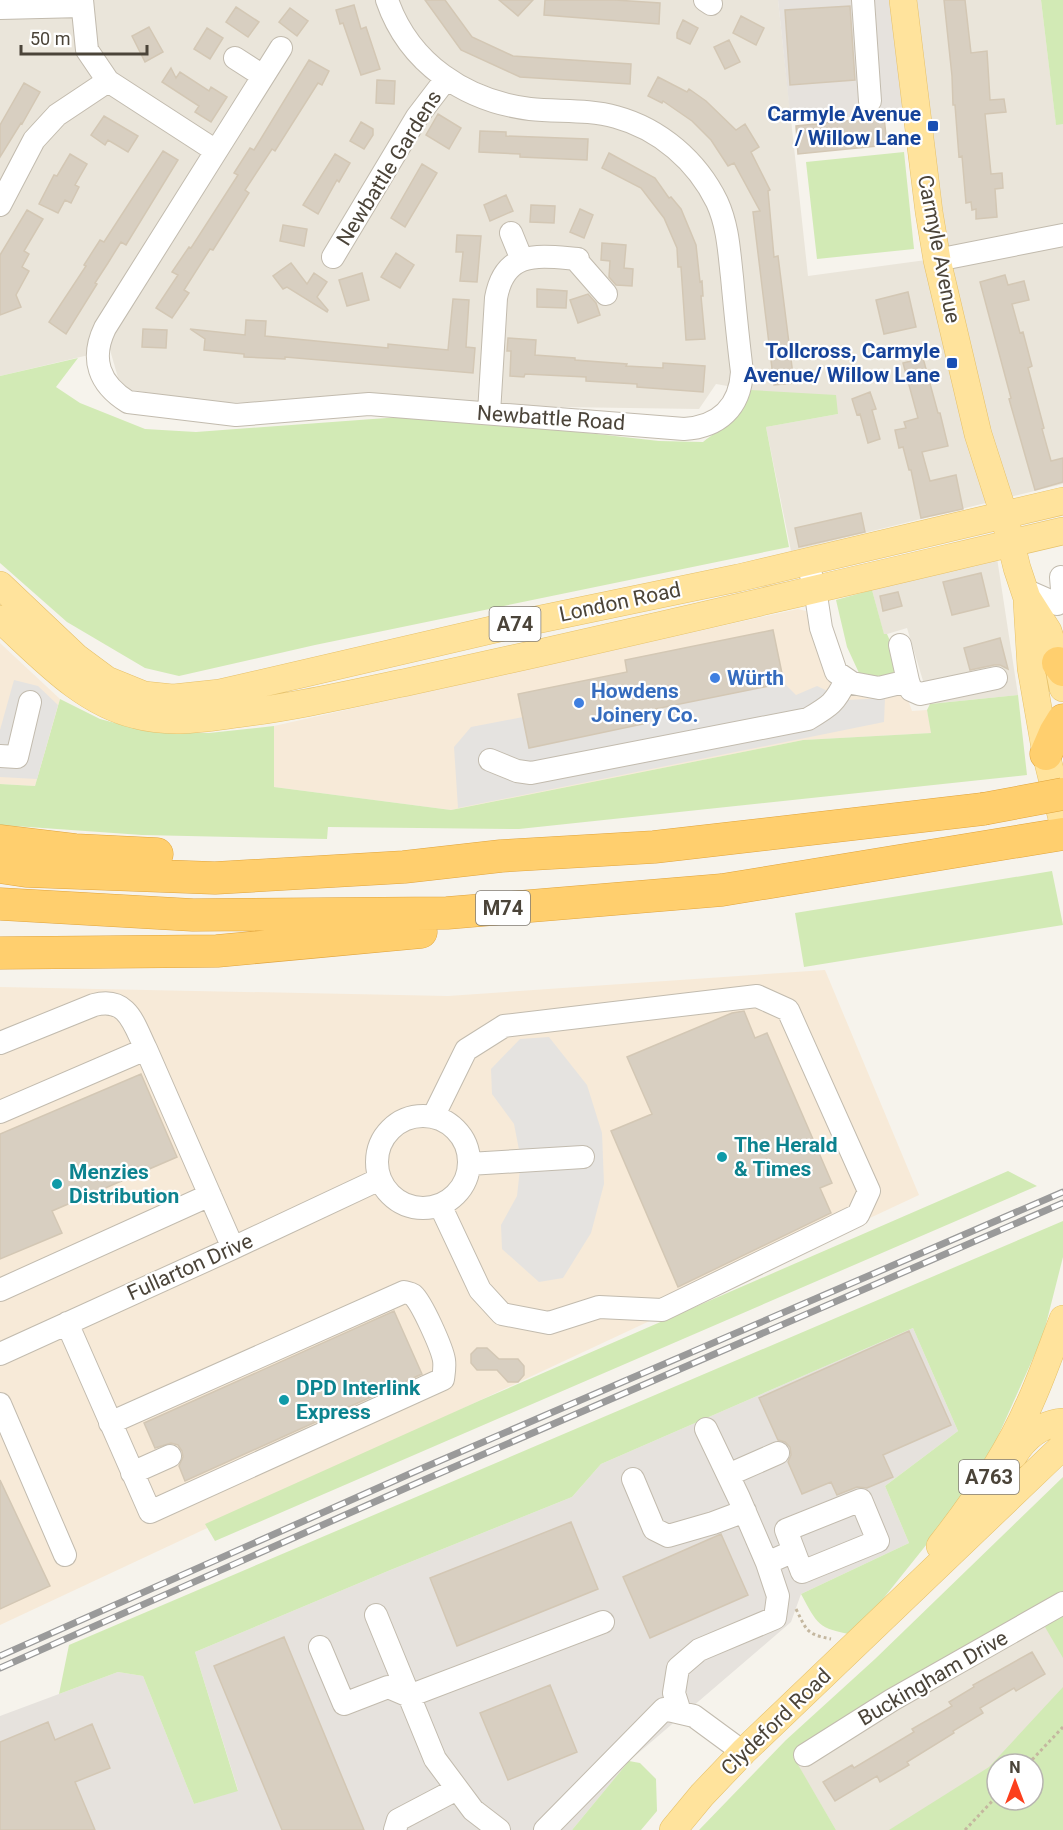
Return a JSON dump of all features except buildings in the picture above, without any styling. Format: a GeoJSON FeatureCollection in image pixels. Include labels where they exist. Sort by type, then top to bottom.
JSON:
{"type":"FeatureCollection","features":[{"type":"Feature","properties":{"kind":"highway"},"geometry":{"type":"LineString","coordinates":[[1046,754],[1063,720]]}},
{"type":"Feature","properties":{"kind":"highway"},"geometry":{"type":"LineString","coordinates":[[0,867],[26,871],[215,878],[404,867],[501,856],[654,847],[983,809],[1063,794]]}},
{"type":"Feature","properties":{"kind":"highway","name":"M74"},"geometry":{"type":"LineString","coordinates":[[0,953],[217,951],[445,929],[722,890],[1063,834]]}},
{"type":"Feature","properties":{"kind":"highway"},"geometry":{"type":"LineString","coordinates":[[0,841],[75,850],[404,867]]}},
{"type":"Feature","properties":{"kind":"highway","name":"M74"},"geometry":{"type":"LineString","coordinates":[[0,904],[193,915],[447,913],[722,890]]}},
{"type":"Feature","properties":{"kind":"main road","name":"Carmyle Avenue"},"geometry":{"type":"LineString","coordinates":[[903,0],[937,260],[978,434],[1026,594],[1031,668],[1046,754],[1063,823]]}},
{"type":"Feature","properties":{"kind":"main road","name":"London Road"},"geometry":{"type":"LineString","coordinates":[[0,585],[76,657],[107,680],[144,695],[173,698],[220,693],[506,626],[738,578],[1063,501]]}},
{"type":"Feature","properties":{"kind":"main road","name":"London Road"},"geometry":{"type":"LineString","coordinates":[[0,619],[71,682],[102,702],[134,715],[167,720],[193,720],[280,709],[520,658],[1063,531]]}},
{"type":"Feature","properties":{"kind":"main road","name":"Carmyle Avenue"},"geometry":{"type":"LineString","coordinates":[[1026,594],[1048,631],[1061,674]]}},
{"type":"Feature","properties":{"kind":"main road","name":"Clydeford Road"},"geometry":{"type":"LineString","coordinates":[[883,1617],[962,1518],[1007,1449],[1029,1407],[1063,1319]]}},
{"type":"Feature","properties":{"kind":"main road"},"geometry":{"type":"LineString","coordinates":[[962,1518],[990,1493],[1021,1444],[1040,1428],[1063,1422]]}},
{"type":"Feature","properties":{"kind":"main road","name":"Clydeford Road"},"geometry":{"type":"LineString","coordinates":[[672,1830],[743,1752],[1063,1446]]}},
{"type":"Feature","properties":{"kind":"street","name":"Newbattle Road"},"geometry":{"type":"LineString","coordinates":[[281,48],[101,336],[98,345],[98,364],[105,382],[112,390],[128,402],[236,415],[369,404],[684,429],[705,426],[724,415],[740,391],[742,372],[728,236],[717,203],[700,173],[676,148],[648,129],[624,119],[599,113],[531,109],[501,104],[463,90],[419,56],[398,26],[387,0]]}},
{"type":"Feature","properties":{"kind":"street"},"geometry":{"type":"LineString","coordinates":[[863,0],[870,101]]}},
{"type":"Feature","properties":{"kind":"street"},"geometry":{"type":"LineString","coordinates":[[0,8],[82,3],[87,50],[108,81],[216,151]]}},
{"type":"Feature","properties":{"kind":"street"},"geometry":{"type":"LineString","coordinates":[[235,58],[263,76]]}},
{"type":"Feature","properties":{"kind":"street","name":"Newbattle Gardens"},"geometry":{"type":"LineString","coordinates":[[333,257],[417,117],[446,79]]}},
{"type":"Feature","properties":{"kind":"street"},"geometry":{"type":"LineString","coordinates":[[0,205],[34,141],[57,115],[108,81]]}},
{"type":"Feature","properties":{"kind":"street"},"geometry":{"type":"LineString","coordinates":[[511,232],[522,260]]}},
{"type":"Feature","properties":{"kind":"street"},"geometry":{"type":"LineString","coordinates":[[937,260],[1063,235]]}},
{"type":"Feature","properties":{"kind":"street"},"geometry":{"type":"LineString","coordinates":[[489,413],[498,288],[507,270],[522,260],[538,255],[578,258],[578,262],[606,294]]}},
{"type":"Feature","properties":{"kind":"street"},"geometry":{"type":"LineString","coordinates":[[807,561],[815,589],[821,628],[836,672],[852,683],[879,688],[908,681]]}},
{"type":"Feature","properties":{"kind":"street"},"geometry":{"type":"LineString","coordinates":[[1026,594],[1060,603],[1061,576]]}},
{"type":"Feature","properties":{"kind":"street"},"geometry":{"type":"LineString","coordinates":[[900,645],[911,690],[920,694],[996,678]]}},
{"type":"Feature","properties":{"kind":"street"},"geometry":{"type":"LineString","coordinates":[[490,759],[517,771],[531,773],[807,718],[829,707],[846,680]]}},
{"type":"Feature","properties":{"kind":"street"},"geometry":{"type":"LineString","coordinates":[[0,756],[17,757],[30,702]]}},
{"type":"Feature","properties":{"kind":"street"},"geometry":{"type":"LineString","coordinates":[[433,1117],[466,1050],[504,1026],[757,996],[788,1010],[869,1191],[858,1215],[662,1310],[599,1307],[549,1323],[502,1314],[480,1290],[440,1205]]}},
{"type":"Feature","properties":{"kind":"street"},"geometry":{"type":"LineString","coordinates":[[0,1043],[94,1005],[110,1002],[124,1008],[146,1048],[233,1248]]}},
{"type":"Feature","properties":{"kind":"street"},"geometry":{"type":"LineString","coordinates":[[0,1112],[146,1048]]}},
{"type":"Feature","properties":{"kind":"street"},"geometry":{"type":"LineString","coordinates":[[418,1116],[433,1117],[445,1121],[459,1134],[468,1151],[467,1177],[452,1198],[440,1205],[426,1208],[411,1207],[398,1201],[387,1192],[376,1165],[378,1151],[383,1138],[392,1127],[404,1119],[418,1116]]}},
{"type":"Feature","properties":{"kind":"street"},"geometry":{"type":"LineString","coordinates":[[469,1164],[583,1157]]}},
{"type":"Feature","properties":{"kind":"street","name":"Fullarton Drive"},"geometry":{"type":"LineString","coordinates":[[0,1354],[380,1179]]}},
{"type":"Feature","properties":{"kind":"street"},"geometry":{"type":"LineString","coordinates":[[0,1290],[210,1195]]}},
{"type":"Feature","properties":{"kind":"street"},"geometry":{"type":"LineString","coordinates":[[67,1323],[110,1423],[150,1512],[443,1379],[445,1369],[443,1357],[434,1331],[413,1295],[404,1292],[110,1423]]}},
{"type":"Feature","properties":{"kind":"street"},"geometry":{"type":"LineString","coordinates":[[0,1404],[65,1555]]}},
{"type":"Feature","properties":{"kind":"street"},"geometry":{"type":"LineString","coordinates":[[680,1712],[674,1693],[678,1668],[699,1650],[775,1618],[778,1596],[745,1511],[706,1429]]}},
{"type":"Feature","properties":{"kind":"street"},"geometry":{"type":"LineString","coordinates":[[728,1475],[778,1453]]}},
{"type":"Feature","properties":{"kind":"street"},"geometry":{"type":"LineString","coordinates":[[132,1473],[170,1456]]}},
{"type":"Feature","properties":{"kind":"street"},"geometry":{"type":"LineString","coordinates":[[633,1479],[654,1529],[668,1536],[745,1511]]}},
{"type":"Feature","properties":{"kind":"street"},"geometry":{"type":"LineString","coordinates":[[767,1563],[794,1551]]}},
{"type":"Feature","properties":{"kind":"street","name":"Buckingham Drive"},"geometry":{"type":"LineString","coordinates":[[805,1755],[891,1700],[1063,1603]]}},
{"type":"Feature","properties":{"kind":"street"},"geometry":{"type":"LineString","coordinates":[[376,1615],[435,1759],[473,1810],[499,1830]]}},
{"type":"Feature","properties":{"kind":"street"},"geometry":{"type":"LineString","coordinates":[[320,1647],[344,1704],[388,1687],[409,1696],[603,1622]]}},
{"type":"Feature","properties":{"kind":"street"},"geometry":{"type":"LineString","coordinates":[[545,1830],[664,1708],[694,1716],[743,1752]]}},
{"type":"Feature","properties":{"kind":"street"},"geometry":{"type":"LineString","coordinates":[[394,1830],[398,1820],[457,1789]]}},
{"type":"Feature","properties":{"kind":"path"},"geometry":{"type":"LineString","coordinates":[[778,1596],[789,1593],[807,1631],[817,1636],[857,1643]]}},
{"type":"Feature","properties":{"kind":"path"},"geometry":{"type":"LineString","coordinates":[[1039,1752],[1063,1727]]}},
{"type":"Feature","properties":{"kind":"path"},"geometry":{"type":"LineString","coordinates":[[965,1830],[985,1809]]}},
{"type":"Feature","properties":{"kind":"shaded area"},"geometry":{"type":"Polygon","coordinates":[[[0,0],[778,0],[808,276],[926,260],[896,0],[1041,0],[1056,124],[1063,124],[1063,484],[791,551],[766,427],[838,414],[750,390],[716,384],[699,409],[202,402],[121,388],[110,350],[0,376],[0,0]]]}},
{"type":"Feature","properties":{"kind":"shaded area"},"geometry":{"type":"Polygon","coordinates":[[[778,0],[896,0],[909,111],[791,123],[778,0]]]}},
{"type":"Feature","properties":{"kind":"shaded area"},"geometry":{"type":"Polygon","coordinates":[[[997,558],[1018,695],[930,704],[907,628],[884,635],[872,590],[997,558]]]}},
{"type":"Feature","properties":{"kind":"shaded area"},"geometry":{"type":"Polygon","coordinates":[[[798,609],[806,611],[813,640],[830,672],[898,694],[908,700],[912,711],[927,710],[932,733],[803,740],[451,810],[274,787],[274,726],[798,609]]]}},
{"type":"Feature","properties":{"kind":"shaded area"},"geometry":{"type":"Polygon","coordinates":[[[0,643],[60,699],[35,786],[0,784],[0,643]]]}},
{"type":"Feature","properties":{"kind":"shaded area"},"geometry":{"type":"Polygon","coordinates":[[[14,680],[38,686],[58,705],[37,779],[0,777],[0,730],[14,680]]]}},
{"type":"Feature","properties":{"kind":"shaded area"},"geometry":{"type":"Polygon","coordinates":[[[784,683],[796,695],[817,686],[847,700],[885,698],[884,722],[458,808],[454,747],[471,727],[523,717],[530,747],[642,724],[640,712],[784,683]]]}},
{"type":"Feature","properties":{"kind":"shaded area"},"geometry":{"type":"Polygon","coordinates":[[[825,970],[919,1195],[0,1625],[0,987],[448,996],[825,970]]]}},
{"type":"Feature","properties":{"kind":"shaded area"},"geometry":{"type":"Polygon","coordinates":[[[549,1037],[587,1085],[602,1133],[604,1184],[591,1233],[563,1278],[539,1282],[502,1249],[501,1225],[517,1196],[521,1160],[514,1124],[492,1094],[491,1069],[520,1039],[549,1037]]]}},
{"type":"Feature","properties":{"kind":"shaded area"},"geometry":{"type":"Polygon","coordinates":[[[913,1328],[958,1431],[885,1486],[909,1543],[801,1594],[791,1622],[629,1761],[572,1830],[0,1830],[0,1716],[118,1672],[143,1676],[194,1804],[238,1790],[195,1652],[572,1497],[601,1464],[913,1328]]]}},
{"type":"Feature","properties":{"kind":"shaded area"},"geometry":{"type":"Polygon","coordinates":[[[1063,1595],[1063,1830],[836,1830],[793,1757],[892,1700],[1063,1595]]]}},
{"type":"Feature","properties":{"kind":"green space"},"geometry":{"type":"Polygon","coordinates":[[[1041,0],[1063,0],[1063,124],[1056,125],[1041,0]]]}},
{"type":"Feature","properties":{"kind":"green space"},"geometry":{"type":"Polygon","coordinates":[[[904,152],[914,249],[817,259],[806,162],[904,152]]]}},
{"type":"Feature","properties":{"kind":"green space"},"geometry":{"type":"Polygon","coordinates":[[[78,358],[56,387],[80,403],[145,429],[196,432],[400,417],[481,421],[659,441],[703,442],[738,413],[750,390],[836,395],[838,414],[766,427],[789,547],[315,645],[179,676],[145,668],[67,622],[0,563],[0,376],[78,358]]]}},
{"type":"Feature","properties":{"kind":"green space"},"geometry":{"type":"Polygon","coordinates":[[[872,590],[884,634],[887,634],[898,660],[893,676],[880,679],[859,673],[847,647],[836,600],[872,590]]]}},
{"type":"Feature","properties":{"kind":"green space"},"geometry":{"type":"Polygon","coordinates":[[[1018,695],[1027,775],[519,829],[328,827],[327,839],[142,835],[0,825],[0,784],[35,786],[60,699],[100,719],[145,731],[209,733],[274,726],[274,787],[451,810],[803,740],[931,733],[927,710],[930,704],[1018,695]]]}},
{"type":"Feature","properties":{"kind":"green space"},"geometry":{"type":"Polygon","coordinates":[[[1052,871],[1063,925],[804,967],[795,913],[1052,871]]]}},
{"type":"Feature","properties":{"kind":"green space"},"geometry":{"type":"Polygon","coordinates":[[[1008,1171],[1037,1186],[215,1541],[205,1524],[481,1400],[1008,1171]]]}},
{"type":"Feature","properties":{"kind":"green space"},"geometry":{"type":"Polygon","coordinates":[[[1063,1221],[1063,1257],[1043,1336],[995,1443],[943,1524],[854,1635],[832,1630],[820,1624],[801,1594],[909,1543],[885,1486],[958,1431],[913,1328],[601,1464],[572,1497],[195,1652],[238,1791],[194,1804],[143,1676],[118,1672],[59,1694],[69,1645],[1063,1221]]]}},
{"type":"Feature","properties":{"kind":"green space"},"geometry":{"type":"Polygon","coordinates":[[[1063,1477],[1063,1595],[892,1700],[793,1756],[836,1830],[699,1830],[786,1740],[875,1659],[1063,1477]]]}},
{"type":"Feature","properties":{"kind":"green space"},"geometry":{"type":"Polygon","coordinates":[[[1063,1613],[1063,1658],[1045,1627],[1063,1613]]]}},
{"type":"Feature","properties":{"kind":"green space"},"geometry":{"type":"Polygon","coordinates":[[[1063,1687],[1063,1830],[889,1830],[985,1770],[985,1812],[1045,1812],[1045,1752],[1003,1752],[1063,1687]]]}},
{"type":"Feature","properties":{"kind":"green space"},"geometry":{"type":"Polygon","coordinates":[[[629,1761],[640,1763],[656,1779],[657,1811],[641,1830],[572,1830],[629,1761]]]}},
{"type":"Feature","properties":{"kind":"railway"},"geometry":{"type":"LineString","coordinates":[[0,1656],[423,1468],[1063,1192]]}},
{"type":"Feature","properties":{"kind":"railway"},"geometry":{"type":"LineString","coordinates":[[0,1668],[424,1480],[1063,1203]]}},
{"type":"Feature","properties":{"kind":"place","name":"Carmyle Avenue / Willow Lane"},"geometry":{"type":"Point","coordinates":[933,126]}},
{"type":"Feature","properties":{"kind":"place","name":"Tollcross, Carmyle Avenue/ Willow Lane"},"geometry":{"type":"Point","coordinates":[952,363]}},
{"type":"Feature","properties":{"kind":"place","name":"Würth"},"geometry":{"type":"Point","coordinates":[715,678]}},
{"type":"Feature","properties":{"kind":"place","name":"Howdens Joinery Co."},"geometry":{"type":"Point","coordinates":[579,703]}},
{"type":"Feature","properties":{"kind":"place","name":"The Herald & Times"},"geometry":{"type":"Point","coordinates":[722,1157]}},
{"type":"Feature","properties":{"kind":"place","name":"Menzies Distribution"},"geometry":{"type":"Point","coordinates":[57,1184]}},
{"type":"Feature","properties":{"kind":"place","name":"DPD Interlink Express"},"geometry":{"type":"Point","coordinates":[284,1400]}}]}
